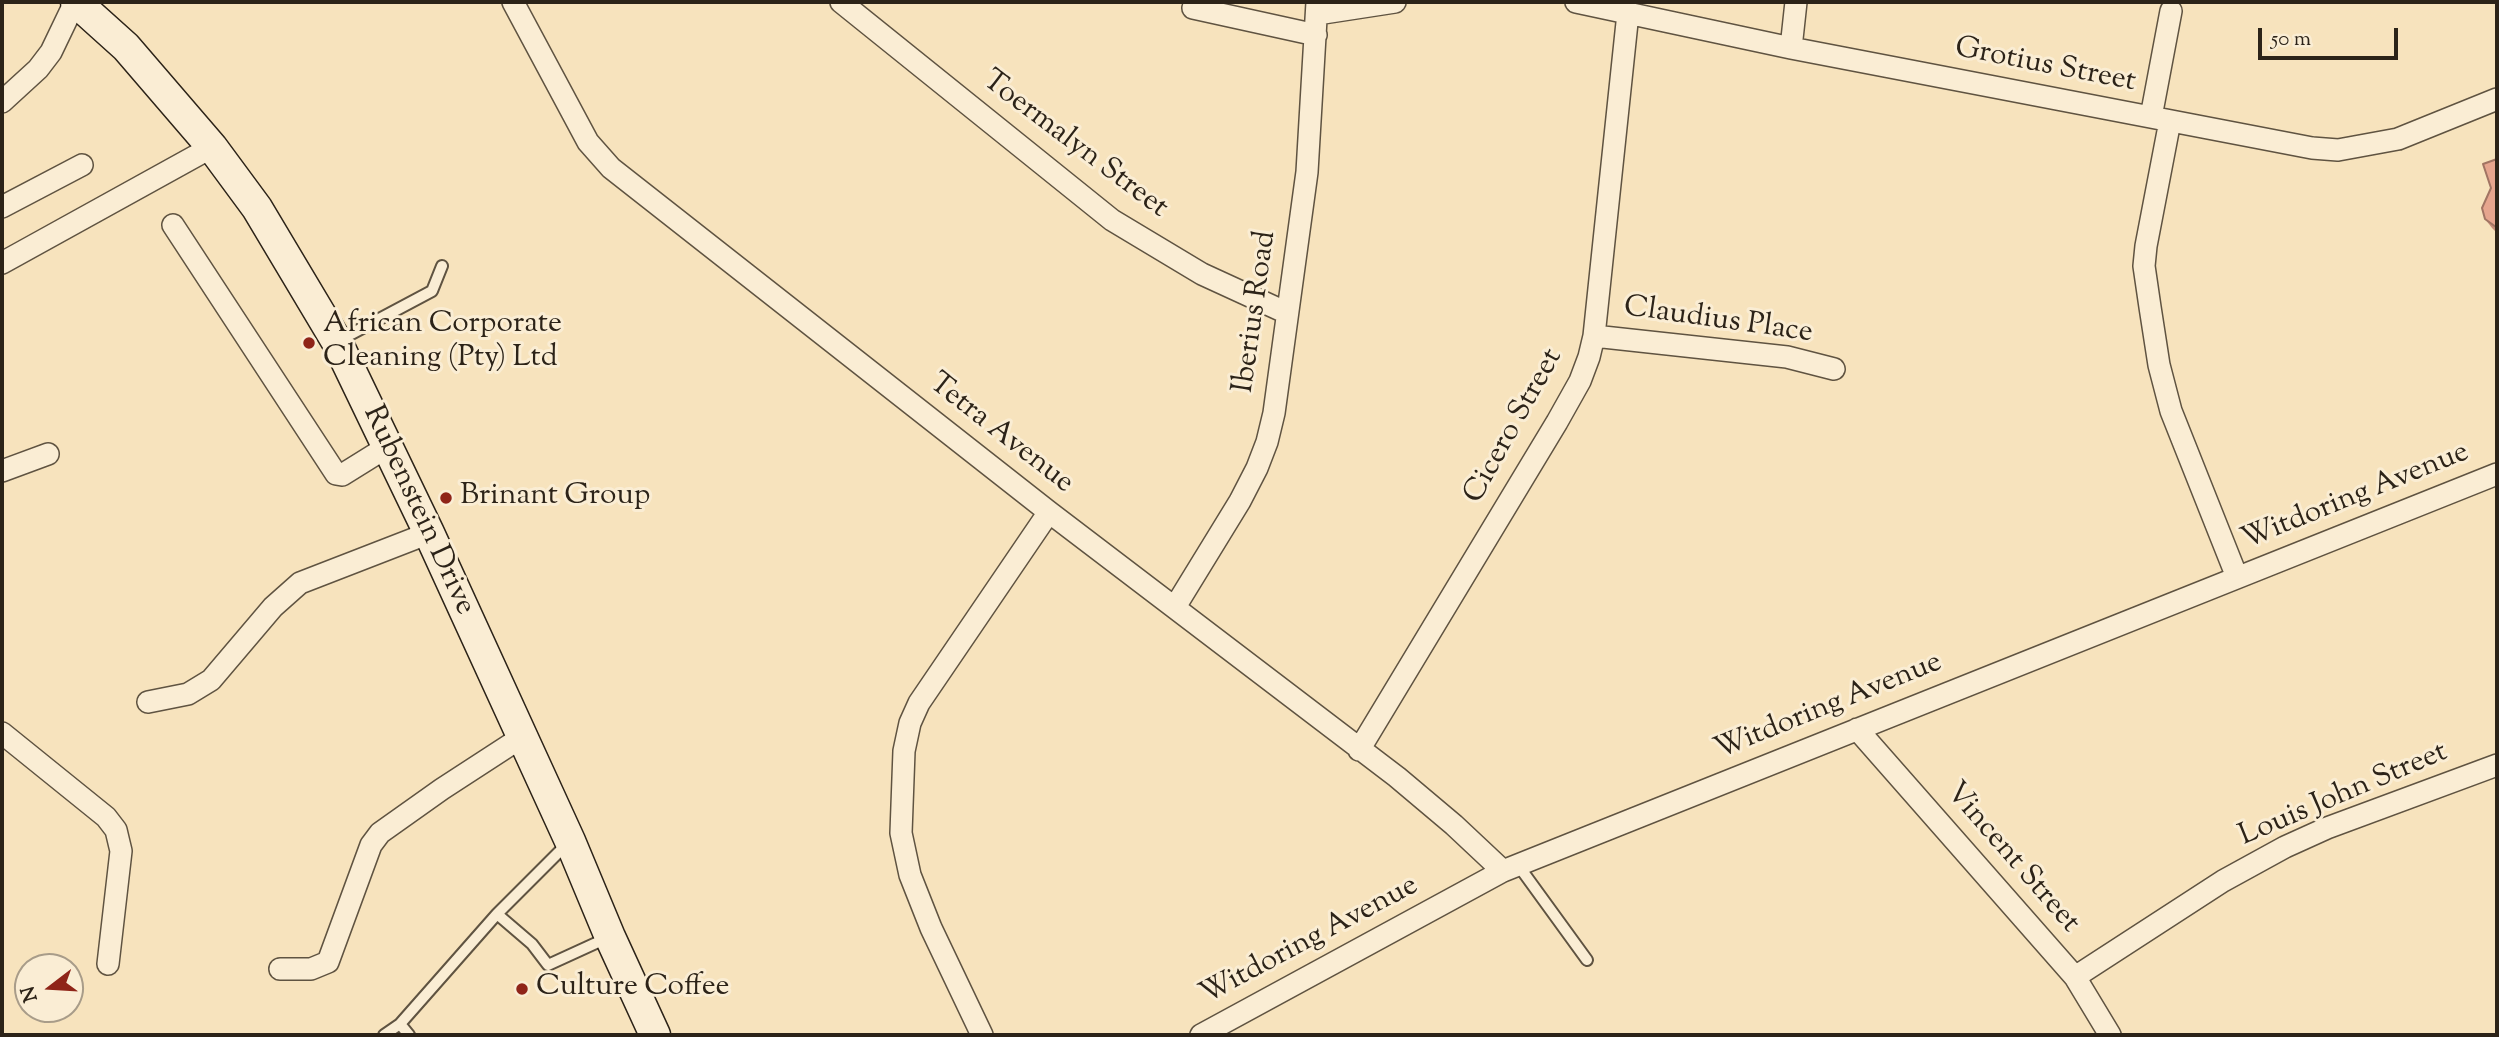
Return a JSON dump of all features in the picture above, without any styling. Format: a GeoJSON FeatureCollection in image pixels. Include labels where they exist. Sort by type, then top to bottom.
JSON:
{"type":"FeatureCollection","features":[{"type":"Feature","properties":{"kind":"street"},"geometry":{"type":"LineString","coordinates":[[2,102],[38,69],[51,52],[76,2]]}},
{"type":"Feature","properties":{"kind":"street","name":"Rubenstein Drive"},"geometry":{"type":"LineString","coordinates":[[76,2],[126,47],[212,148],[257,208],[337,342],[429,533],[570,841],[655,1035]]}},
{"type":"Feature","properties":{"kind":"street","name":"Tetra Avenue"},"geometry":{"type":"LineString","coordinates":[[513,2],[587,142],[611,168],[1049,512],[1397,777],[1511,868]]}},
{"type":"Feature","properties":{"kind":"street","name":"Toermalyn Street"},"geometry":{"type":"LineString","coordinates":[[841,2],[1112,220],[1202,274],[1287,313]]}},
{"type":"Feature","properties":{"kind":"street"},"geometry":{"type":"LineString","coordinates":[[1193,8],[1317,17],[1395,2]]}},
{"type":"Feature","properties":{"kind":"street","name":"Grotius Street"},"geometry":{"type":"LineString","coordinates":[[1576,2],[1791,48],[2312,148],[2338,150],[2398,139],[2497,99]]}},
{"type":"Feature","properties":{"kind":"street"},"geometry":{"type":"LineString","coordinates":[[1791,48],[1796,2]]}},
{"type":"Feature","properties":{"kind":"street"},"geometry":{"type":"LineString","coordinates":[[2171,11],[2144,266],[2159,365],[2176,428],[2237,578]]}},
{"type":"Feature","properties":{"kind":"street","name":"Cicero Street"},"geometry":{"type":"LineString","coordinates":[[1359,750],[1557,422],[1580,381],[1589,357],[1594,336],[1628,13]]}},
{"type":"Feature","properties":{"kind":"street","name":"Iberius Road"},"geometry":{"type":"LineString","coordinates":[[1175,607],[1240,501],[1262,455],[1273,413],[1307,172],[1317,17]]}},
{"type":"Feature","properties":{"kind":"street"},"geometry":{"type":"LineString","coordinates":[[2,263],[212,148]]}},
{"type":"Feature","properties":{"kind":"street"},"geometry":{"type":"LineString","coordinates":[[2,207],[82,165]]}},
{"type":"Feature","properties":{"kind":"street"},"geometry":{"type":"LineString","coordinates":[[173,225],[335,474],[342,475],[387,447]]}},
{"type":"Feature","properties":{"kind":"street","name":"Claudius Place"},"geometry":{"type":"LineString","coordinates":[[1594,336],[1787,357],[1834,369]]}},
{"type":"Feature","properties":{"kind":"street"},"geometry":{"type":"LineString","coordinates":[[2,471],[48,454]]}},
{"type":"Feature","properties":{"kind":"street","name":"Witdoring Avenue"},"geometry":{"type":"LineString","coordinates":[[1200,1035],[1511,868],[2497,474]]}},
{"type":"Feature","properties":{"kind":"street"},"geometry":{"type":"LineString","coordinates":[[982,1035],[931,928],[910,875],[901,832],[904,751],[910,723],[919,703],[1049,512]]}},
{"type":"Feature","properties":{"kind":"street"},"geometry":{"type":"LineString","coordinates":[[148,702],[188,694],[211,680],[273,607],[300,583],[429,533]]}},
{"type":"Feature","properties":{"kind":"street","name":"Vincent Street"},"geometry":{"type":"LineString","coordinates":[[1857,729],[2075,977],[2110,1035]]}},
{"type":"Feature","properties":{"kind":"street"},"geometry":{"type":"LineString","coordinates":[[2,733],[106,817],[116,830],[121,851],[108,964]]}},
{"type":"Feature","properties":{"kind":"street"},"geometry":{"type":"LineString","coordinates":[[280,970],[311,969],[328,962],[372,845],[380,833],[522,737]]}},
{"type":"Feature","properties":{"kind":"street","name":"Louis John Street"},"geometry":{"type":"LineString","coordinates":[[2075,977],[2223,881],[2285,847],[2340,823],[2497,765]]}},
{"type":"Feature","properties":{"kind":"lane"},"geometry":{"type":"LineString","coordinates":[[337,342],[432,291],[442,266]]}},
{"type":"Feature","properties":{"kind":"lane"},"geometry":{"type":"LineString","coordinates":[[384,1035],[401,1024],[497,914],[570,841]]}},
{"type":"Feature","properties":{"kind":"lane"},"geometry":{"type":"LineString","coordinates":[[1511,868],[1587,960]]}},
{"type":"Feature","properties":{"kind":"lane"},"geometry":{"type":"LineString","coordinates":[[497,914],[532,944],[548,965],[610,937]]}},
{"type":"Feature","properties":{"kind":"lane"},"geometry":{"type":"LineString","coordinates":[[401,1024],[409,1035]]}},
{"type":"Feature","properties":{"kind":"building"},"geometry":{"type":"Polygon","coordinates":[[[2497,159],[2497,233],[2496,227],[2485,219],[2482,208],[2491,188],[2483,164],[2497,159]]]}},
{"type":"Feature","properties":{"kind":"place","name":"African Corporate Cleaning (Pty) Ltd"},"geometry":{"type":"Point","coordinates":[309,343]}},
{"type":"Feature","properties":{"kind":"place","name":"Brinant Group"},"geometry":{"type":"Point","coordinates":[446,498]}},
{"type":"Feature","properties":{"kind":"place","name":"Culture Coffee"},"geometry":{"type":"Point","coordinates":[522,989]}}]}
